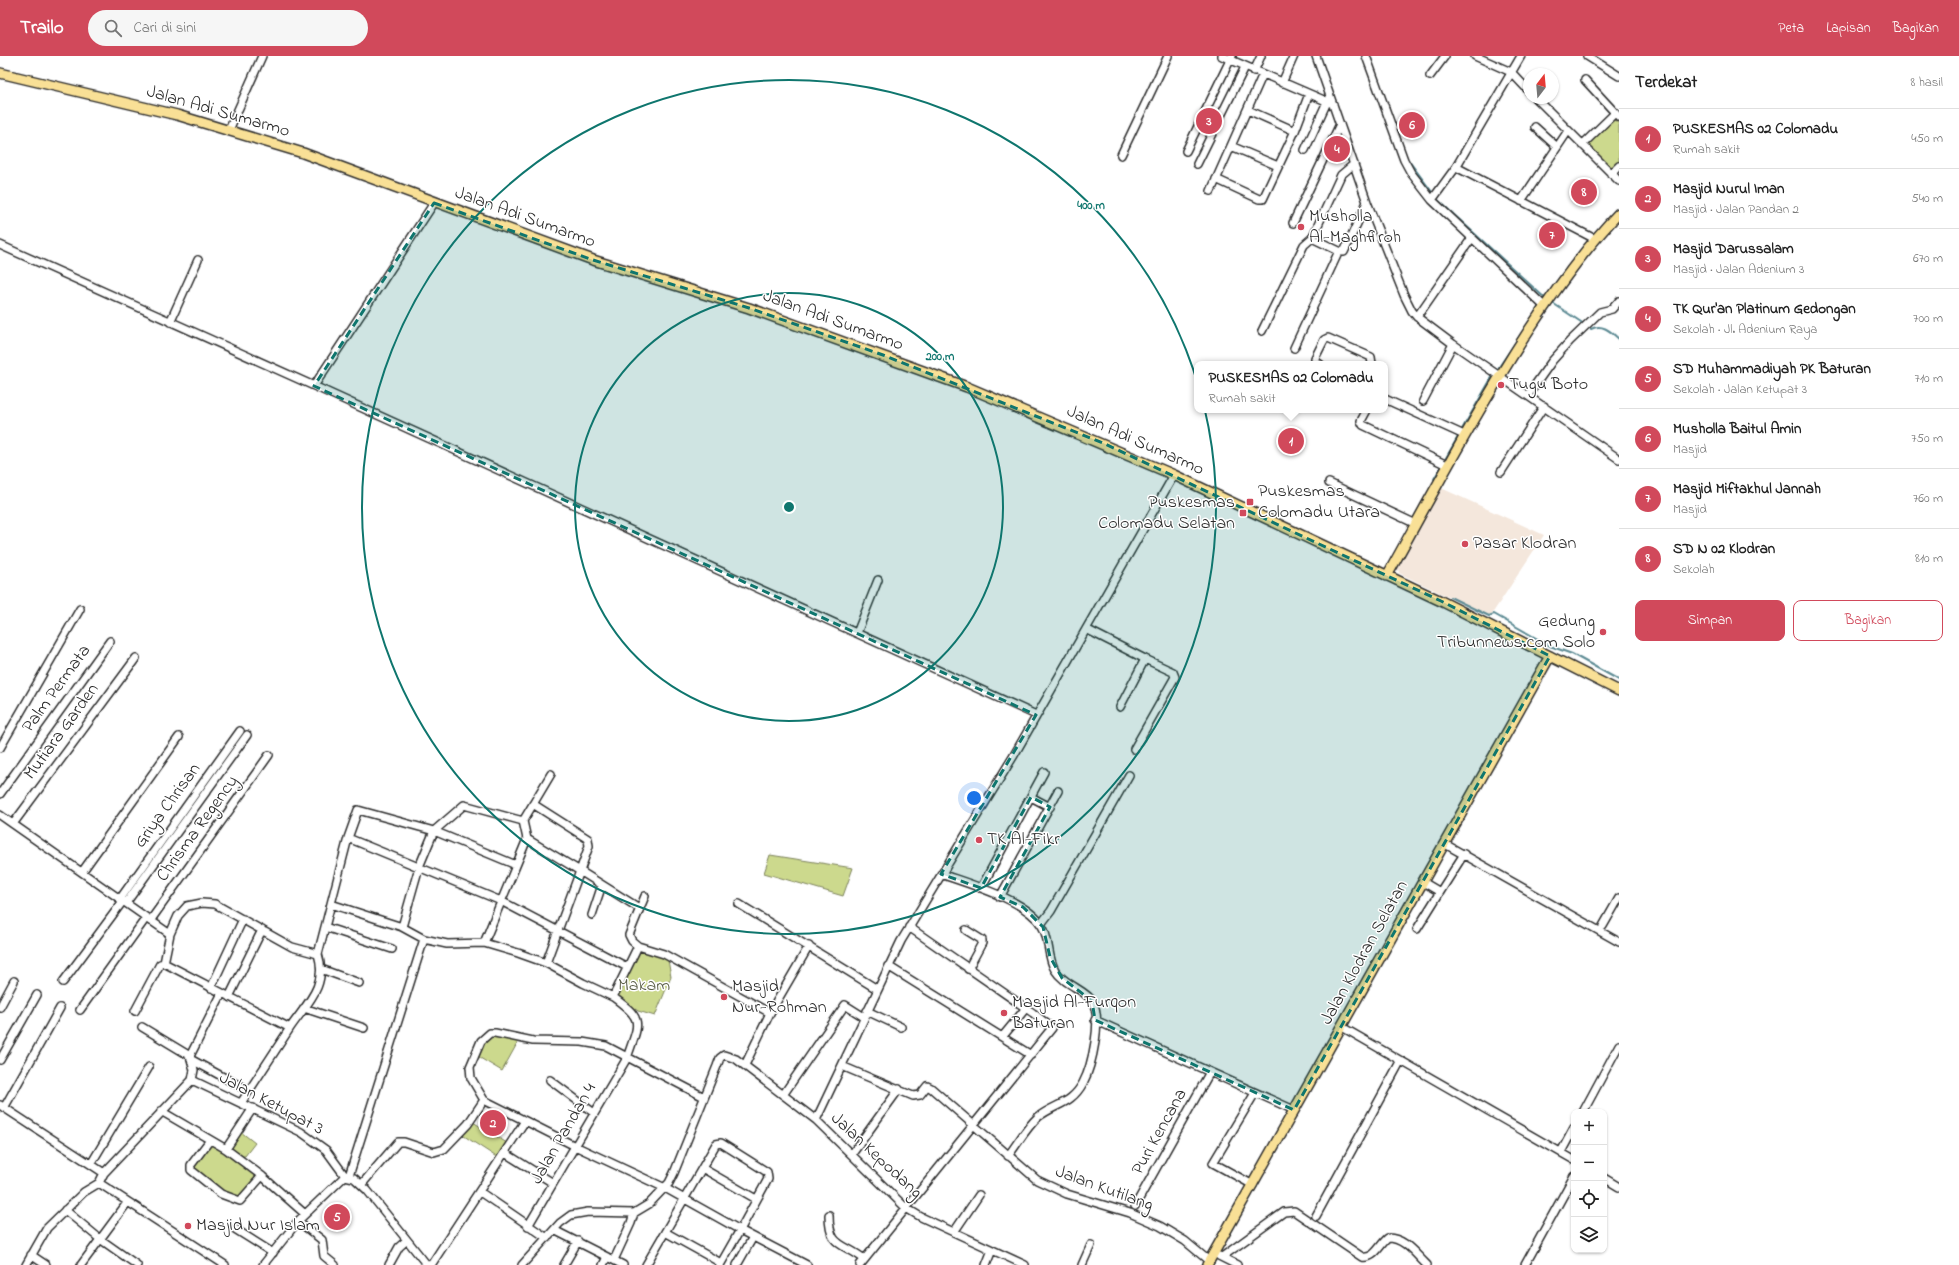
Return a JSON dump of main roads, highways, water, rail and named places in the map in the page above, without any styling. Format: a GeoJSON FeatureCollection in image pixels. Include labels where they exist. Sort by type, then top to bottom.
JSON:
{"type":"FeatureCollection","features":[{"type":"Feature","properties":{"kind":"main road","name":"Jalan Adi Sumarmo"},"geometry":{"type":"LineString","coordinates":[[0,73],[118,101],[229,130],[303,153],[434,203],[593,260],[749,308],[883,355],[1026,410],[1174,475],[1441,601],[1619,691]]}},
{"type":"Feature","properties":{"kind":"main road"},"geometry":{"type":"LineString","coordinates":[[1387,576],[1439,481],[1445,464],[1461,434],[1496,374],[1543,305],[1552,296],[1595,239],[1617,218]]}},
{"type":"Feature","properties":{"kind":"main road","name":"Jalan Klodran Selatan"},"geometry":{"type":"LineString","coordinates":[[1213,1259],[1294,1110],[1342,1028],[1550,656]]}},
{"type":"Feature","properties":{"kind":"waterway"},"geometry":{"type":"LineString","coordinates":[[1370,56],[1380,85]]}},
{"type":"Feature","properties":{"kind":"waterway"},"geometry":{"type":"LineString","coordinates":[[1406,157],[1438,200],[1547,300]]}},
{"type":"Feature","properties":{"kind":"waterway"},"geometry":{"type":"LineString","coordinates":[[1535,312],[1545,298]]}},
{"type":"Feature","properties":{"kind":"waterway"},"geometry":{"type":"LineString","coordinates":[[1551,302],[1584,324]]}},
{"type":"Feature","properties":{"kind":"waterway"},"geometry":{"type":"LineString","coordinates":[[1461,431],[1491,379],[1531,319]]}},
{"type":"Feature","properties":{"kind":"waterway"},"geometry":{"type":"LineString","coordinates":[[1587,326],[1591,329],[1595,327],[1606,329],[1619,339]]}},
{"type":"Feature","properties":{"kind":"waterway"},"geometry":{"type":"LineString","coordinates":[[1436,481],[1434,479],[1459,435]]}},
{"type":"Feature","properties":{"kind":"waterway"},"geometry":{"type":"LineString","coordinates":[[1450,597],[1489,616],[1494,614],[1550,646],[1572,654],[1619,680]]}},
{"type":"Feature","properties":{"kind":"place","name":"Masjid Darussalam"},"geometry":{"type":"Point","coordinates":[1209,121]}},
{"type":"Feature","properties":{"kind":"place","name":"Musholla Baitul Amin"},"geometry":{"type":"Point","coordinates":[1412,125]}},
{"type":"Feature","properties":{"kind":"place","name":"TK Qur'an Platinum Gedongan"},"geometry":{"type":"Point","coordinates":[1337,149]}},
{"type":"Feature","properties":{"kind":"place","name":"SD N 02 Klodran"},"geometry":{"type":"Point","coordinates":[1584,192]}},
{"type":"Feature","properties":{"kind":"place","name":"Musholla Al-Maghfiroh"},"geometry":{"type":"Point","coordinates":[1301,227]}},
{"type":"Feature","properties":{"kind":"place","name":"Masjid Miftakhul Jannah"},"geometry":{"type":"Point","coordinates":[1552,235]}},
{"type":"Feature","properties":{"kind":"place","name":"Tugu Boto"},"geometry":{"type":"Point","coordinates":[1501,385]}},
{"type":"Feature","properties":{"kind":"place","name":"PUSKESMAS 02 Colomadu"},"geometry":{"type":"Point","coordinates":[1291,441]}},
{"type":"Feature","properties":{"kind":"place","name":"Puskesmas Colomadu Utara"},"geometry":{"type":"Point","coordinates":[1250,502]}},
{"type":"Feature","properties":{"kind":"place","name":"Puskesmas Colomadu Selatan"},"geometry":{"type":"Point","coordinates":[1243,513]}},
{"type":"Feature","properties":{"kind":"place","name":"Pasar Klodran"},"geometry":{"type":"Point","coordinates":[1465,544]}},
{"type":"Feature","properties":{"kind":"place","name":"Gedung Tribunnews.com Solo"},"geometry":{"type":"Point","coordinates":[1603,632]}},
{"type":"Feature","properties":{"kind":"place","name":"TK Al-Fikr"},"geometry":{"type":"Point","coordinates":[979,840]}},
{"type":"Feature","properties":{"kind":"place","name":"Masjid Nur-Rohman"},"geometry":{"type":"Point","coordinates":[724,997]}},
{"type":"Feature","properties":{"kind":"place","name":"Masjid Al-Furqon Baturan"},"geometry":{"type":"Point","coordinates":[1004,1013]}},
{"type":"Feature","properties":{"kind":"place","name":"Masjid Nurul Iman"},"geometry":{"type":"Point","coordinates":[493,1123]}},
{"type":"Feature","properties":{"kind":"place","name":"SD Muhammadiyah PK Baturan"},"geometry":{"type":"Point","coordinates":[337,1217]}},
{"type":"Feature","properties":{"kind":"place","name":"Masjid Nur Islam"},"geometry":{"type":"Point","coordinates":[188,1226]}},
{"type":"Feature","properties":{"kind":"park label","name":"Makam"},"geometry":{"type":"Point","coordinates":[644,986]}}]}
